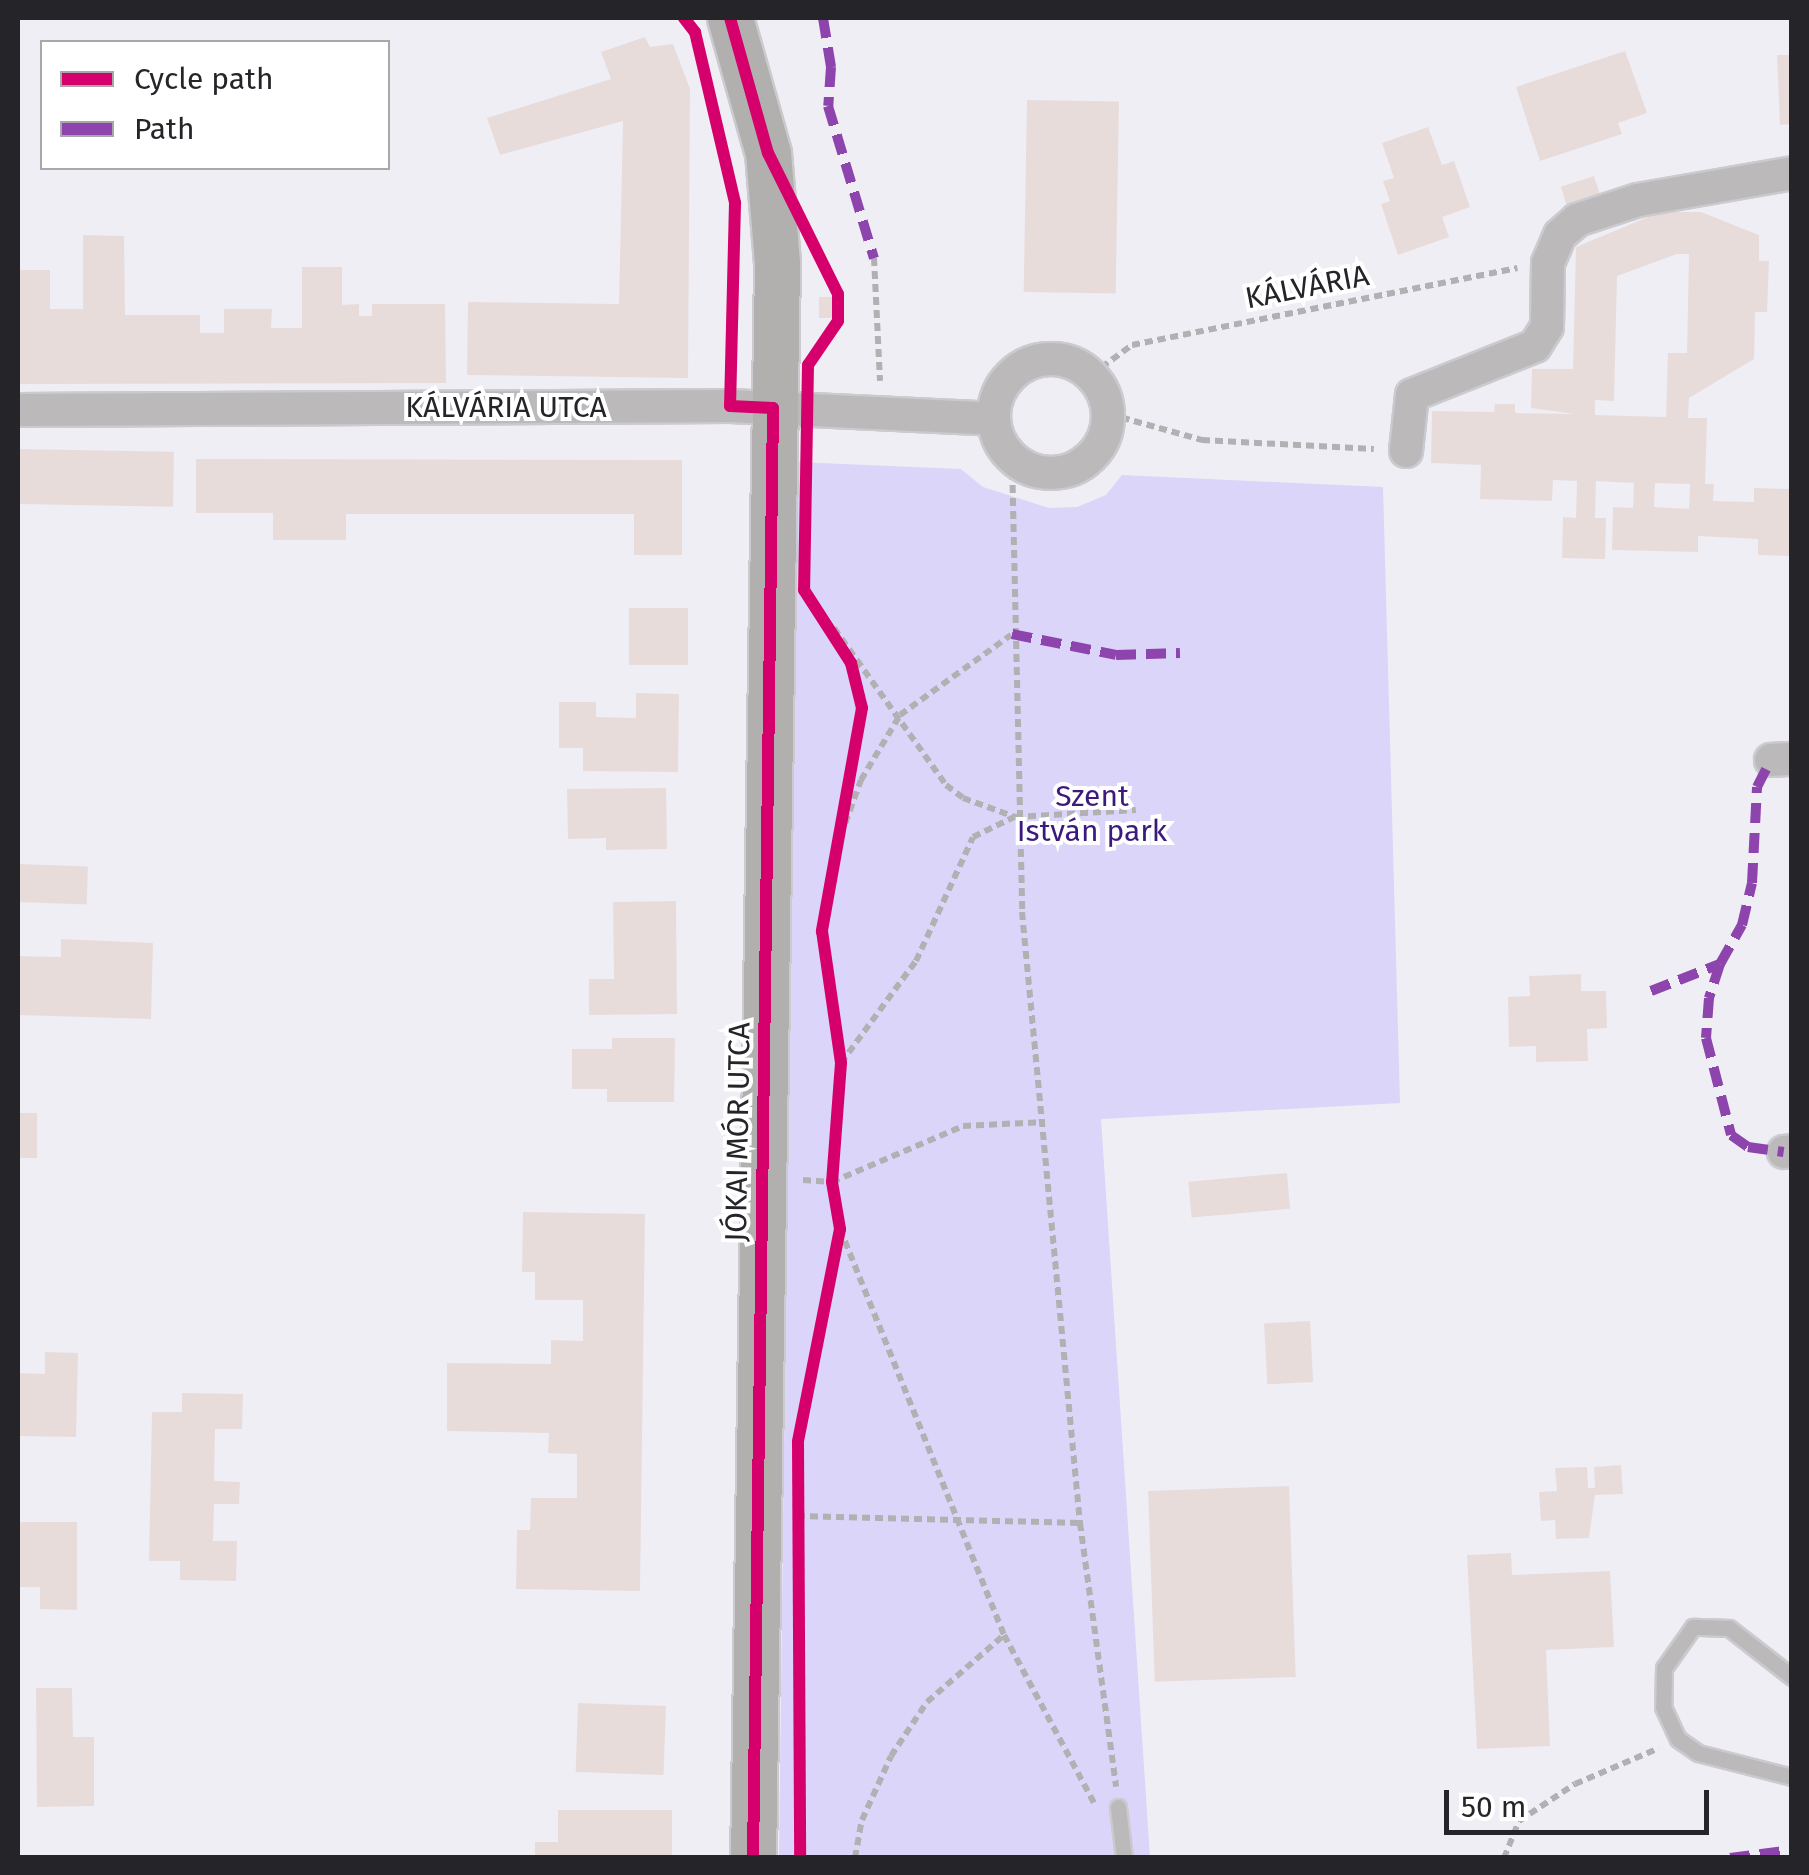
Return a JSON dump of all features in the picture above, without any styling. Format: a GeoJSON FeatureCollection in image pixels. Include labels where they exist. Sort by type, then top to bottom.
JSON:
{"type":"FeatureCollection","features":[{"type":"Feature","properties":{"kind":"street","name":"JÓKAI MÓR UTCA"},"geometry":{"type":"LineString","coordinates":[[730,18],[768,153],[777,263],[773,408],[785,1523],[753,1858]]}},
{"type":"Feature","properties":{"kind":"street"},"geometry":{"type":"LineString","coordinates":[[1406,451],[1412,395],[1535,346],[1547,327],[1548,263],[1560,235],[1576,220],[1638,200],[1792,173]]}},
{"type":"Feature","properties":{"kind":"street"},"geometry":{"type":"LineString","coordinates":[[1071,362],[1090,375],[1109,414],[1105,437],[1078,467],[1054,474],[1012,459],[994,419],[1009,377],[1027,364],[1071,362]]}},
{"type":"Feature","properties":{"kind":"street","name":"KÁLVÁRIA UTCA"},"geometry":{"type":"LineString","coordinates":[[18,410],[773,408],[881,417],[994,419]]}},
{"type":"Feature","properties":{"kind":"lane"},"geometry":{"type":"LineString","coordinates":[[1792,1676],[1729,1628],[1693,1628],[1664,1668],[1663,1707],[1678,1740],[1724,1764],[1792,1777]]}},
{"type":"Feature","properties":{"kind":"lane"},"geometry":{"type":"LineString","coordinates":[[1118,1807],[1124,1858]]}},
{"type":"Feature","properties":{"kind":"path"},"geometry":{"type":"LineString","coordinates":[[874,258],[881,417]]}},
{"type":"Feature","properties":{"kind":"path"},"geometry":{"type":"LineString","coordinates":[[1109,414],[1202,440],[1406,451]]}},
{"type":"Feature","properties":{"kind":"path"},"geometry":{"type":"LineString","coordinates":[[1012,459],[1015,817],[1080,1523],[1118,1807]]}},
{"type":"Feature","properties":{"kind":"path"},"geometry":{"type":"LineString","coordinates":[[824,616],[900,715],[946,786],[1015,817]]}},
{"type":"Feature","properties":{"kind":"path"},"geometry":{"type":"LineString","coordinates":[[834,628],[858,693]]}},
{"type":"Feature","properties":{"kind":"path"},"geometry":{"type":"LineString","coordinates":[[832,860],[861,780],[900,715],[1012,634]]}},
{"type":"Feature","properties":{"kind":"path"},"geometry":{"type":"LineString","coordinates":[[829,878],[856,755]]}},
{"type":"Feature","properties":{"kind":"path"},"geometry":{"type":"LineString","coordinates":[[841,1063],[916,961],[973,837],[1015,817],[1136,810]]}},
{"type":"Feature","properties":{"kind":"path"},"geometry":{"type":"LineString","coordinates":[[838,1048],[838,1079]]}},
{"type":"Feature","properties":{"kind":"path"},"geometry":{"type":"LineString","coordinates":[[797,1179],[832,1176],[963,1126],[1045,1122]]}},
{"type":"Feature","properties":{"kind":"path"},"geometry":{"type":"LineString","coordinates":[[832,1176],[834,1198]]}},
{"type":"Feature","properties":{"kind":"path"},"geometry":{"type":"LineString","coordinates":[[837,1213],[840,1229],[960,1516],[1004,1636],[1096,1806]]}},
{"type":"Feature","properties":{"kind":"path"},"geometry":{"type":"LineString","coordinates":[[832,1268],[840,1229]]}},
{"type":"Feature","properties":{"kind":"path"},"geometry":{"type":"LineString","coordinates":[[798,1498],[785,1523],[960,1516],[1080,1523]]}},
{"type":"Feature","properties":{"kind":"path"},"geometry":{"type":"LineString","coordinates":[[855,1858],[862,1820],[918,1716],[962,1666],[1004,1636]]}},
{"type":"Feature","properties":{"kind":"path"},"geometry":{"type":"LineString","coordinates":[[1504,1858],[1519,1821],[1575,1784],[1678,1740]]}},
{"type":"Feature","properties":{"kind":"green space","name":"Szent István park"},"geometry":{"type":"Polygon","coordinates":[[[796,462],[961,469],[983,487],[1049,508],[1077,507],[1106,495],[1122,475],[1383,487],[1400,1103],[1101,1119],[1150,1857],[779,1858],[796,462]]]}},
{"type":"Feature","properties":{"kind":"building"},"geometry":{"type":"Polygon","coordinates":[[[645,37],[650,47],[673,44],[690,89],[688,378],[467,375],[468,302],[619,304],[623,121],[500,155],[487,118],[611,79],[601,52],[645,37]]]}},
{"type":"Feature","properties":{"kind":"building"},"geometry":{"type":"Polygon","coordinates":[[[1625,51],[1647,113],[1618,123],[1622,134],[1540,161],[1516,87],[1625,51]]]}},
{"type":"Feature","properties":{"kind":"building"},"geometry":{"type":"Polygon","coordinates":[[[1777,55],[1792,55],[1792,124],[1780,125],[1777,55]]]}},
{"type":"Feature","properties":{"kind":"building"},"geometry":{"type":"Polygon","coordinates":[[[1027,100],[1119,102],[1116,294],[1024,292],[1027,100]]]}},
{"type":"Feature","properties":{"kind":"building"},"geometry":{"type":"Polygon","coordinates":[[[1428,127],[1442,165],[1454,161],[1470,207],[1442,217],[1449,237],[1398,255],[1381,204],[1390,201],[1383,181],[1394,178],[1382,143],[1428,127]]]}},
{"type":"Feature","properties":{"kind":"building"},"geometry":{"type":"Polygon","coordinates":[[[1594,176],[1604,206],[1571,217],[1561,187],[1594,176]]]}},
{"type":"Feature","properties":{"kind":"building"},"geometry":{"type":"Polygon","coordinates":[[[1660,212],[1701,212],[1759,235],[1759,261],[1769,261],[1767,312],[1755,312],[1754,359],[1689,398],[1688,418],[1707,418],[1705,484],[1714,484],[1713,501],[1754,502],[1754,488],[1792,489],[1792,556],[1758,555],[1758,539],[1698,536],[1698,552],[1612,550],[1613,507],[1633,508],[1634,483],[1596,481],[1595,518],[1606,518],[1605,559],[1562,558],[1563,517],[1576,518],[1577,481],[1553,480],[1552,501],[1480,499],[1481,465],[1431,463],[1432,411],[1494,412],[1495,404],[1515,404],[1515,413],[1575,414],[1531,408],[1532,369],[1573,369],[1576,247],[1660,212]],[[1677,254],[1617,276],[1614,401],[1595,400],[1595,415],[1666,417],[1668,353],[1687,353],[1689,254],[1677,254]],[[1655,483],[1654,507],[1689,509],[1690,484],[1655,483]]]}},
{"type":"Feature","properties":{"kind":"building"},"geometry":{"type":"Polygon","coordinates":[[[83,235],[124,236],[125,315],[200,315],[200,333],[224,333],[224,309],[272,309],[271,328],[302,328],[302,267],[342,267],[342,305],[359,304],[359,316],[372,316],[372,304],[445,304],[446,383],[18,384],[18,270],[50,270],[50,309],[83,309],[83,235]]]}},
{"type":"Feature","properties":{"kind":"building"},"geometry":{"type":"Polygon","coordinates":[[[819,297],[833,297],[833,318],[819,318],[819,297]]]}},
{"type":"Feature","properties":{"kind":"building"},"geometry":{"type":"Polygon","coordinates":[[[18,449],[174,452],[173,507],[18,504],[18,449]]]}},
{"type":"Feature","properties":{"kind":"building"},"geometry":{"type":"Polygon","coordinates":[[[196,459],[682,460],[682,555],[634,555],[634,514],[346,514],[346,540],[273,540],[273,513],[196,513],[196,459]]]}},
{"type":"Feature","properties":{"kind":"building"},"geometry":{"type":"Polygon","coordinates":[[[629,608],[688,608],[688,665],[629,665],[629,608]]]}},
{"type":"Feature","properties":{"kind":"building"},"geometry":{"type":"Polygon","coordinates":[[[636,693],[679,694],[678,772],[583,771],[583,748],[559,748],[559,702],[596,702],[596,717],[636,718],[636,693]]]}},
{"type":"Feature","properties":{"kind":"building"},"geometry":{"type":"Polygon","coordinates":[[[666,788],[667,849],[606,850],[606,838],[568,839],[567,789],[666,788]]]}},
{"type":"Feature","properties":{"kind":"building"},"geometry":{"type":"Polygon","coordinates":[[[18,864],[88,866],[87,904],[18,902],[18,864]]]}},
{"type":"Feature","properties":{"kind":"building"},"geometry":{"type":"Polygon","coordinates":[[[676,901],[677,1014],[589,1015],[589,979],[614,979],[613,902],[676,901]]]}},
{"type":"Feature","properties":{"kind":"building"},"geometry":{"type":"Polygon","coordinates":[[[61,939],[153,943],[151,1019],[18,1015],[18,956],[61,957],[61,939]]]}},
{"type":"Feature","properties":{"kind":"building"},"geometry":{"type":"Polygon","coordinates":[[[1581,974],[1581,991],[1606,991],[1607,1028],[1587,1029],[1588,1061],[1536,1062],[1536,1046],[1509,1047],[1508,997],[1530,996],[1529,976],[1581,974]]]}},
{"type":"Feature","properties":{"kind":"building"},"geometry":{"type":"Polygon","coordinates":[[[612,1038],[675,1038],[674,1102],[607,1102],[607,1089],[572,1089],[572,1049],[612,1049],[612,1038]]]}},
{"type":"Feature","properties":{"kind":"building"},"geometry":{"type":"Polygon","coordinates":[[[18,1113],[37,1113],[37,1158],[18,1158],[18,1113]]]}},
{"type":"Feature","properties":{"kind":"building"},"geometry":{"type":"Polygon","coordinates":[[[1287,1173],[1290,1209],[1192,1217],[1188,1182],[1287,1173]]]}},
{"type":"Feature","properties":{"kind":"building"},"geometry":{"type":"Polygon","coordinates":[[[523,1212],[645,1214],[640,1591],[516,1589],[517,1530],[530,1530],[531,1498],[577,1498],[577,1454],[548,1453],[549,1433],[447,1431],[447,1363],[551,1364],[551,1340],[583,1341],[583,1300],[535,1300],[535,1272],[522,1272],[523,1212]]]}},
{"type":"Feature","properties":{"kind":"building"},"geometry":{"type":"Polygon","coordinates":[[[1310,1321],[1313,1382],[1267,1384],[1264,1323],[1310,1321]]]}},
{"type":"Feature","properties":{"kind":"building"},"geometry":{"type":"Polygon","coordinates":[[[45,1352],[78,1353],[76,1437],[18,1436],[18,1373],[45,1374],[45,1352]]]}},
{"type":"Feature","properties":{"kind":"building"},"geometry":{"type":"Polygon","coordinates":[[[182,1393],[243,1394],[242,1429],[215,1429],[214,1481],[240,1482],[239,1504],[214,1504],[213,1541],[237,1541],[236,1581],[180,1580],[180,1561],[149,1561],[152,1412],[182,1412],[182,1393]]]}},
{"type":"Feature","properties":{"kind":"building"},"geometry":{"type":"Polygon","coordinates":[[[1621,1465],[1623,1494],[1595,1495],[1589,1538],[1556,1539],[1555,1520],[1541,1521],[1539,1492],[1557,1491],[1555,1468],[1587,1467],[1588,1488],[1595,1488],[1594,1467],[1621,1465]]]}},
{"type":"Feature","properties":{"kind":"building"},"geometry":{"type":"Polygon","coordinates":[[[1289,1486],[1296,1677],[1155,1682],[1148,1491],[1289,1486]]]}},
{"type":"Feature","properties":{"kind":"building"},"geometry":{"type":"Polygon","coordinates":[[[18,1522],[77,1522],[77,1610],[40,1609],[40,1587],[18,1587],[18,1522]]]}},
{"type":"Feature","properties":{"kind":"building"},"geometry":{"type":"Polygon","coordinates":[[[1511,1553],[1512,1575],[1610,1571],[1614,1647],[1546,1650],[1550,1746],[1477,1749],[1467,1555],[1511,1553]]]}},
{"type":"Feature","properties":{"kind":"building"},"geometry":{"type":"Polygon","coordinates":[[[36,1688],[72,1688],[73,1737],[94,1737],[94,1806],[37,1807],[36,1688]]]}},
{"type":"Feature","properties":{"kind":"building"},"geometry":{"type":"Polygon","coordinates":[[[578,1703],[666,1706],[664,1775],[576,1772],[578,1703]]]}},
{"type":"Feature","properties":{"kind":"building"},"geometry":{"type":"Polygon","coordinates":[[[558,1810],[672,1810],[672,1858],[535,1858],[535,1842],[558,1842],[558,1810]]]}},
{"type":"Feature","properties":{"kind":"marked path"},"geometry":{"type":"LineString","coordinates":[[823,18],[831,67],[828,106],[874,258]]}},
{"type":"Feature","properties":{"kind":"marked path"},"geometry":{"type":"LineString","coordinates":[[1012,634],[1116,655],[1180,653]]}},
{"type":"Feature","properties":{"kind":"marked path"},"geometry":{"type":"LineString","coordinates":[[1651,991],[1720,964],[1742,925],[1752,883],[1757,787],[1771,760]]}},
{"type":"Feature","properties":{"kind":"marked path"},"geometry":{"type":"LineString","coordinates":[[1720,964],[1709,998],[1706,1038],[1731,1135],[1748,1147],[1784,1152]]}},
{"type":"Feature","properties":{"kind":"marked path"},"geometry":{"type":"LineString","coordinates":[[1730,1858],[1792,1850]]}},
{"type":"Feature","properties":{"kind":"cycle path"},"geometry":{"type":"LineString","coordinates":[[684,18],[695,32],[735,203],[730,406],[773,408],[753,1858]]}},
{"type":"Feature","properties":{"kind":"cycle path"},"geometry":{"type":"LineString","coordinates":[[730,18],[768,153],[838,294],[838,321],[808,365],[804,590],[851,663],[862,708],[822,931],[841,1063],[832,1182],[840,1229],[798,1442],[800,1858]]}}]}
